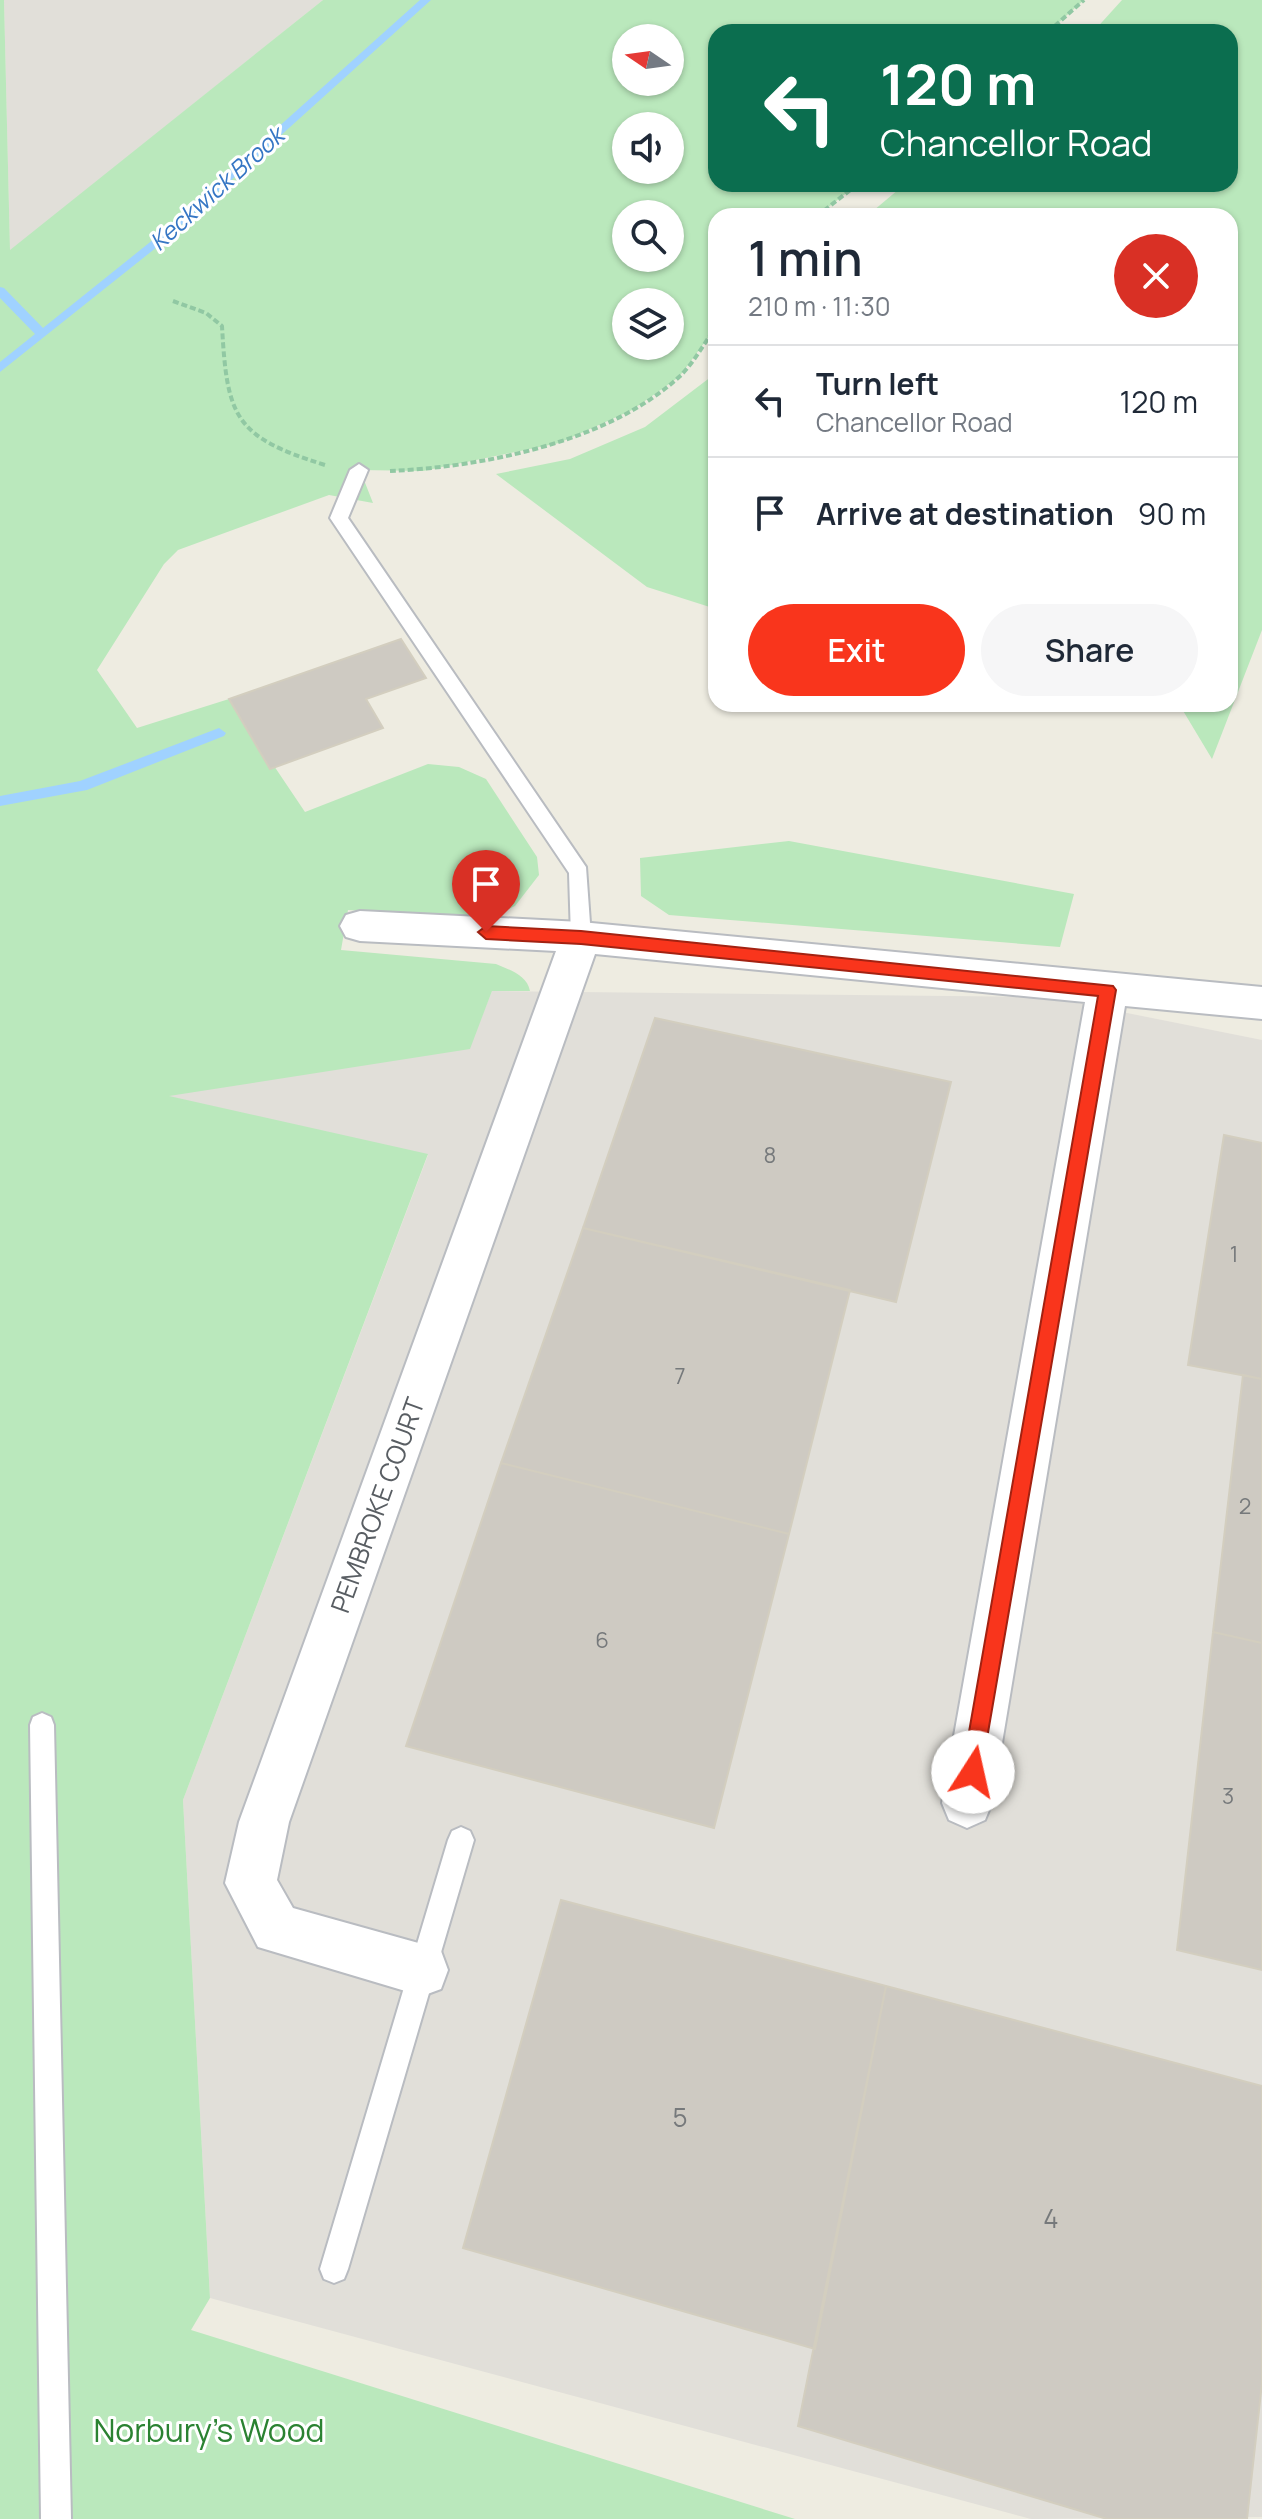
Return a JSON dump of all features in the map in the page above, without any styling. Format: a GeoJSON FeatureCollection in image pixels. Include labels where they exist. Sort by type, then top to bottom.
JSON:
{"type":"FeatureCollection","features":[{"type":"Feature","properties":{"kind":"street"},"geometry":{"type":"LineString","coordinates":[[360,926],[581,937],[1262,1003]]}},
{"type":"Feature","properties":{"kind":"street","name":"PEMBROKE COURT"},"geometry":{"type":"LineString","coordinates":[[422,1970],[276,1929],[251,1883],[264,1822],[581,937]]}},
{"type":"Feature","properties":{"kind":"street"},"geometry":{"type":"LineString","coordinates":[[967,1803],[1107,990]]}},
{"type":"Feature","properties":{"kind":"lane"},"geometry":{"type":"LineString","coordinates":[[359,470],[339,518],[579,872],[581,937]]}},
{"type":"Feature","properties":{"kind":"lane"},"geometry":{"type":"LineString","coordinates":[[42,1725],[56,2519]]}},
{"type":"Feature","properties":{"kind":"lane"},"geometry":{"type":"LineString","coordinates":[[334,2269],[461,1840]]}},
{"type":"Feature","properties":{"kind":"path"},"geometry":{"type":"LineString","coordinates":[[1057,24],[1084,0]]}},
{"type":"Feature","properties":{"kind":"path"},"geometry":{"type":"LineString","coordinates":[[827,208],[848,192]]}},
{"type":"Feature","properties":{"kind":"path"},"geometry":{"type":"LineString","coordinates":[[173,301],[206,313],[222,326],[228,396],[242,428],[277,451],[324,465],[359,470],[423,471],[559,443],[632,410],[679,377],[708,338]]}},
{"type":"Feature","properties":{"kind":"shaded area"},"geometry":{"type":"Polygon","coordinates":[[[4,0],[323,0],[10,251],[4,0]]]}},
{"type":"Feature","properties":{"kind":"shaded area"},"geometry":{"type":"Polygon","coordinates":[[[492,991],[1047,997],[1262,1040],[1262,2517],[1031,2519],[210,2298],[183,1800],[428,1155],[166,1096],[213,994],[469,1049],[492,991]]]}},
{"type":"Feature","properties":{"kind":"green space","name":"Norbury's Wood"},"geometry":{"type":"Polygon","coordinates":[[[0,0],[4,0],[10,250],[323,0],[1084,0],[1057,24],[708,24],[708,192],[848,192],[827,208],[708,208],[708,338],[679,377],[632,410],[559,443],[423,471],[360,470],[373,503],[329,495],[178,550],[164,564],[97,670],[137,728],[229,699],[305,812],[428,764],[459,767],[486,779],[537,857],[539,875],[515,906],[487,919],[348,910],[341,950],[496,964],[525,981],[530,991],[492,991],[470,1049],[169,1096],[428,1154],[183,1800],[210,2298],[191,2330],[795,2519],[0,2519],[0,0]]]}},
{"type":"Feature","properties":{"kind":"green space"},"geometry":{"type":"Polygon","coordinates":[[[1122,0],[1262,0],[1262,630],[1238,692],[1238,208],[876,208],[896,192],[1238,192],[1238,24],[1100,24],[1122,0]]]}},
{"type":"Feature","properties":{"kind":"green space"},"geometry":{"type":"Polygon","coordinates":[[[708,379],[708,606],[647,587],[496,474],[570,459],[645,427],[708,379]]]}},
{"type":"Feature","properties":{"kind":"green space"},"geometry":{"type":"Polygon","coordinates":[[[1184,712],[1230,712],[1212,759],[1184,712]]]}},
{"type":"Feature","properties":{"kind":"green space"},"geometry":{"type":"Polygon","coordinates":[[[789,841],[1074,894],[1060,947],[669,915],[641,896],[640,858],[789,841]]]}},
{"type":"Feature","properties":{"kind":"building"},"geometry":{"type":"Polygon","coordinates":[[[401,639],[426,678],[366,699],[383,728],[270,769],[229,699],[401,639]]]}},
{"type":"Feature","properties":{"kind":"building"},"geometry":{"type":"Polygon","coordinates":[[[655,1018],[951,1082],[896,1302],[583,1228],[655,1018]]]}},
{"type":"Feature","properties":{"kind":"building"},"geometry":{"type":"Polygon","coordinates":[[[1224,1135],[1262,1143],[1262,1379],[1188,1365],[1224,1135]]]}},
{"type":"Feature","properties":{"kind":"building"},"geometry":{"type":"Polygon","coordinates":[[[583,1228],[850,1290],[789,1534],[501,1463],[583,1228]]]}},
{"type":"Feature","properties":{"kind":"building"},"geometry":{"type":"Polygon","coordinates":[[[1243,1375],[1262,1379],[1262,1643],[1213,1632],[1243,1375]]]}},
{"type":"Feature","properties":{"kind":"building"},"geometry":{"type":"Polygon","coordinates":[[[501,1463],[789,1534],[714,1828],[406,1746],[501,1463]]]}},
{"type":"Feature","properties":{"kind":"building"},"geometry":{"type":"Polygon","coordinates":[[[1213,1632],[1262,1643],[1262,1970],[1177,1950],[1213,1632]]]}},
{"type":"Feature","properties":{"kind":"building"},"geometry":{"type":"Polygon","coordinates":[[[561,1900],[886,1986],[815,2349],[463,2248],[561,1900]]]}},
{"type":"Feature","properties":{"kind":"building"},"geometry":{"type":"Polygon","coordinates":[[[886,1986],[1262,2086],[1262,2383],[1247,2519],[1107,2519],[798,2426],[886,1986]]]}},
{"type":"Feature","properties":{"kind":"waterway","name":"Keckwick Brook"},"geometry":{"type":"LineString","coordinates":[[0,368],[153,245],[426,0]]}},
{"type":"Feature","properties":{"kind":"waterway"},"geometry":{"type":"LineString","coordinates":[[0,291],[41,333]]}},
{"type":"Feature","properties":{"kind":"waterway"},"geometry":{"type":"LineString","coordinates":[[0,801],[82,786],[219,733]]}},
{"type":"Feature","properties":{"kind":"route"},"geometry":{"type":"LineString","coordinates":[[486,932],[581,937],[1107,990],[973,1772]]}}]}
